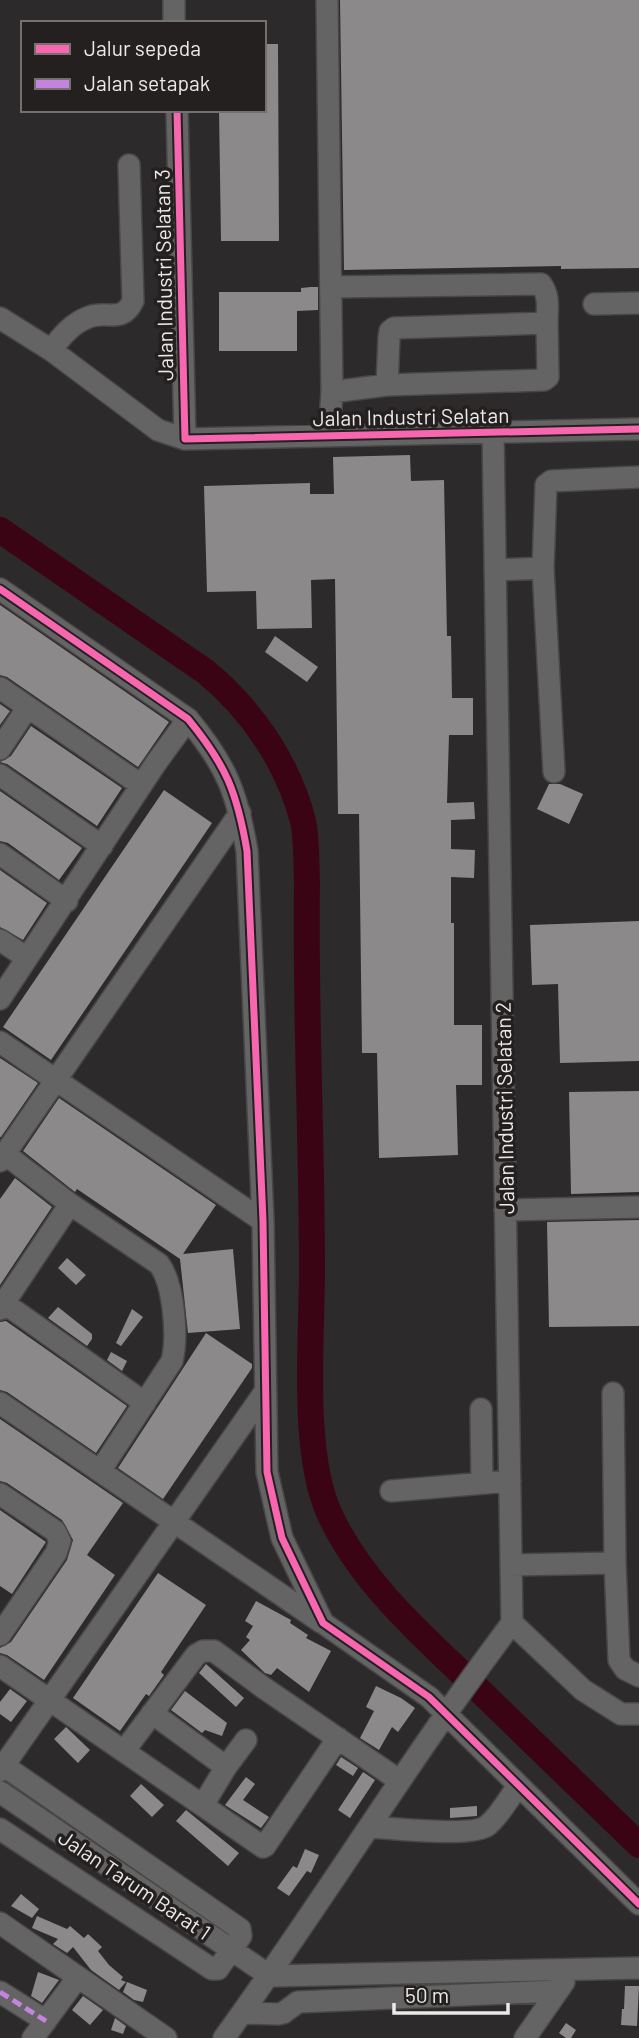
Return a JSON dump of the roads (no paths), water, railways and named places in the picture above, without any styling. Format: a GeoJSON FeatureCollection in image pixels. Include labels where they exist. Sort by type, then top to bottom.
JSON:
{"type":"FeatureCollection","features":[{"type":"Feature","properties":{"kind":"street"},"geometry":{"type":"LineString","coordinates":[[174,0],[174,21]]}},
{"type":"Feature","properties":{"kind":"street"},"geometry":{"type":"LineString","coordinates":[[327,0],[332,392],[329,436]]}},
{"type":"Feature","properties":{"kind":"street","name":"Jalan Industri Selatan 3"},"geometry":{"type":"LineString","coordinates":[[177,112],[185,439]]}},
{"type":"Feature","properties":{"kind":"street"},"geometry":{"type":"LineString","coordinates":[[51,350],[64,333],[89,317],[120,315],[128,310],[133,301],[129,164]]}},
{"type":"Feature","properties":{"kind":"street"},"geometry":{"type":"LineString","coordinates":[[331,286],[541,284],[548,297],[548,377],[544,380],[387,385],[332,392]]}},
{"type":"Feature","properties":{"kind":"street"},"geometry":{"type":"LineString","coordinates":[[594,304],[639,303]]}},
{"type":"Feature","properties":{"kind":"street","name":"Jalan Industri Selatan"},"geometry":{"type":"LineString","coordinates":[[0,318],[51,350],[158,430],[185,439],[639,429]]}},
{"type":"Feature","properties":{"kind":"street"},"geometry":{"type":"LineString","coordinates":[[387,385],[389,338],[390,331],[394,328],[547,323]]}},
{"type":"Feature","properties":{"kind":"street","name":"Jalan Industri Selatan 2"},"geometry":{"type":"LineString","coordinates":[[493,432],[512,1623]]}},
{"type":"Feature","properties":{"kind":"street"},"geometry":{"type":"LineString","coordinates":[[554,772],[543,568],[545,485],[639,477]]}},
{"type":"Feature","properties":{"kind":"street"},"geometry":{"type":"LineString","coordinates":[[495,570],[543,568]]}},
{"type":"Feature","properties":{"kind":"street"},"geometry":{"type":"LineString","coordinates":[[0,589],[188,719],[209,744],[224,768],[240,813],[247,851],[263,1222],[267,1472],[273,1508],[282,1538],[323,1623]]}},
{"type":"Feature","properties":{"kind":"street"},"geometry":{"type":"LineString","coordinates":[[0,688],[141,785]]}},
{"type":"Feature","properties":{"kind":"street"},"geometry":{"type":"LineString","coordinates":[[0,749],[28,707]]}},
{"type":"Feature","properties":{"kind":"street"},"geometry":{"type":"LineString","coordinates":[[0,999],[141,785],[188,719]]}},
{"type":"Feature","properties":{"kind":"street"},"geometry":{"type":"LineString","coordinates":[[0,775],[103,846]]}},
{"type":"Feature","properties":{"kind":"street"},"geometry":{"type":"LineString","coordinates":[[100,1471],[172,1361],[175,1328],[166,1273],[159,1264],[2,1158],[240,813]]}},
{"type":"Feature","properties":{"kind":"street"},"geometry":{"type":"LineString","coordinates":[[0,854],[67,901]]}},
{"type":"Feature","properties":{"kind":"street"},"geometry":{"type":"LineString","coordinates":[[0,940],[27,958]]}},
{"type":"Feature","properties":{"kind":"street"},"geometry":{"type":"LineString","coordinates":[[0,1042],[263,1222]]}},
{"type":"Feature","properties":{"kind":"street"},"geometry":{"type":"LineString","coordinates":[[70,1204],[2,1306],[145,1403]]}},
{"type":"Feature","properties":{"kind":"street"},"geometry":{"type":"LineString","coordinates":[[505,1210],[639,1207]]}},
{"type":"Feature","properties":{"kind":"street"},"geometry":{"type":"LineString","coordinates":[[0,1829],[212,1969],[218,1969],[242,1932],[240,1928],[1,1766],[264,1393]]}},
{"type":"Feature","properties":{"kind":"street"},"geometry":{"type":"LineString","coordinates":[[613,1393],[619,1660],[625,1669],[639,1676]]}},
{"type":"Feature","properties":{"kind":"street"},"geometry":{"type":"LineString","coordinates":[[0,1403],[429,1698],[450,1709],[518,1786],[639,1904]]}},
{"type":"Feature","properties":{"kind":"street"},"geometry":{"type":"LineString","coordinates":[[481,1409],[482,1483]]}},
{"type":"Feature","properties":{"kind":"street"},"geometry":{"type":"LineString","coordinates":[[391,1491],[510,1482]]}},
{"type":"Feature","properties":{"kind":"street"},"geometry":{"type":"LineString","coordinates":[[0,1494],[55,1531],[60,1541],[55,1553],[0,1635]]}},
{"type":"Feature","properties":{"kind":"street"},"geometry":{"type":"LineString","coordinates":[[511,1566],[615,1563]]}},
{"type":"Feature","properties":{"kind":"street"},"geometry":{"type":"LineString","coordinates":[[224,2038],[270,1976],[400,1780],[512,1623],[583,1690],[621,1714],[639,1714]]}},
{"type":"Feature","properties":{"kind":"street"},"geometry":{"type":"LineString","coordinates":[[124,1751],[196,1655],[203,1651],[214,1651],[400,1780]]}},
{"type":"Feature","properties":{"kind":"street"},"geometry":{"type":"LineString","coordinates":[[0,1666],[264,1847],[338,1738]]}},
{"type":"Feature","properties":{"kind":"street"},"geometry":{"type":"LineString","coordinates":[[152,1713],[226,1766]]}},
{"type":"Feature","properties":{"kind":"street"},"geometry":{"type":"LineString","coordinates":[[203,1805],[226,1766],[246,1740]]}},
{"type":"Feature","properties":{"kind":"street"},"geometry":{"type":"LineString","coordinates":[[4,1803],[27,1782]]}},
{"type":"Feature","properties":{"kind":"street"},"geometry":{"type":"LineString","coordinates":[[369,1827],[450,1832],[487,1827],[518,1786]]}},
{"type":"Feature","properties":{"kind":"street","name":"Jalan Tarum Barat 1"},"geometry":{"type":"LineString","coordinates":[[4,1803],[61,1833],[270,1976]]}},
{"type":"Feature","properties":{"kind":"street"},"geometry":{"type":"LineString","coordinates":[[61,1833],[75,1815]]}},
{"type":"Feature","properties":{"kind":"street"},"geometry":{"type":"LineString","coordinates":[[99,1859],[111,1840]]}},
{"type":"Feature","properties":{"kind":"street"},"geometry":{"type":"LineString","coordinates":[[116,1906],[147,1864]]}},
{"type":"Feature","properties":{"kind":"street"},"geometry":{"type":"LineString","coordinates":[[173,1910],[186,1892]]}},
{"type":"Feature","properties":{"kind":"street"},"geometry":{"type":"LineString","coordinates":[[207,1933],[219,1914]]}},
{"type":"Feature","properties":{"kind":"street"},"geometry":{"type":"LineString","coordinates":[[0,1923],[78,1977],[137,2030],[166,2038]]}},
{"type":"Feature","properties":{"kind":"street"},"geometry":{"type":"LineString","coordinates":[[270,1976],[639,1968]]}},
{"type":"Feature","properties":{"kind":"street"},"geometry":{"type":"LineString","coordinates":[[525,2038],[574,1969]]}},
{"type":"Feature","properties":{"kind":"street"},"geometry":{"type":"LineString","coordinates":[[419,1973],[421,1997]]}},
{"type":"Feature","properties":{"kind":"street"},"geometry":{"type":"LineString","coordinates":[[33,2038],[78,1977]]}},
{"type":"Feature","properties":{"kind":"street"},"geometry":{"type":"LineString","coordinates":[[242,2013],[278,2014],[298,2002],[558,1991]]}},
{"type":"Feature","properties":{"kind":"street"},"geometry":{"type":"LineString","coordinates":[[0,1993],[46,2021]]}},
{"type":"Feature","properties":{"kind":"waterway"},"geometry":{"type":"LineString","coordinates":[[0,530],[206,672],[238,703],[278,758],[303,821],[306,851],[312,1222],[310,1395],[315,1460],[321,1490],[343,1540],[377,1587],[437,1650],[639,1845]]}}]}
